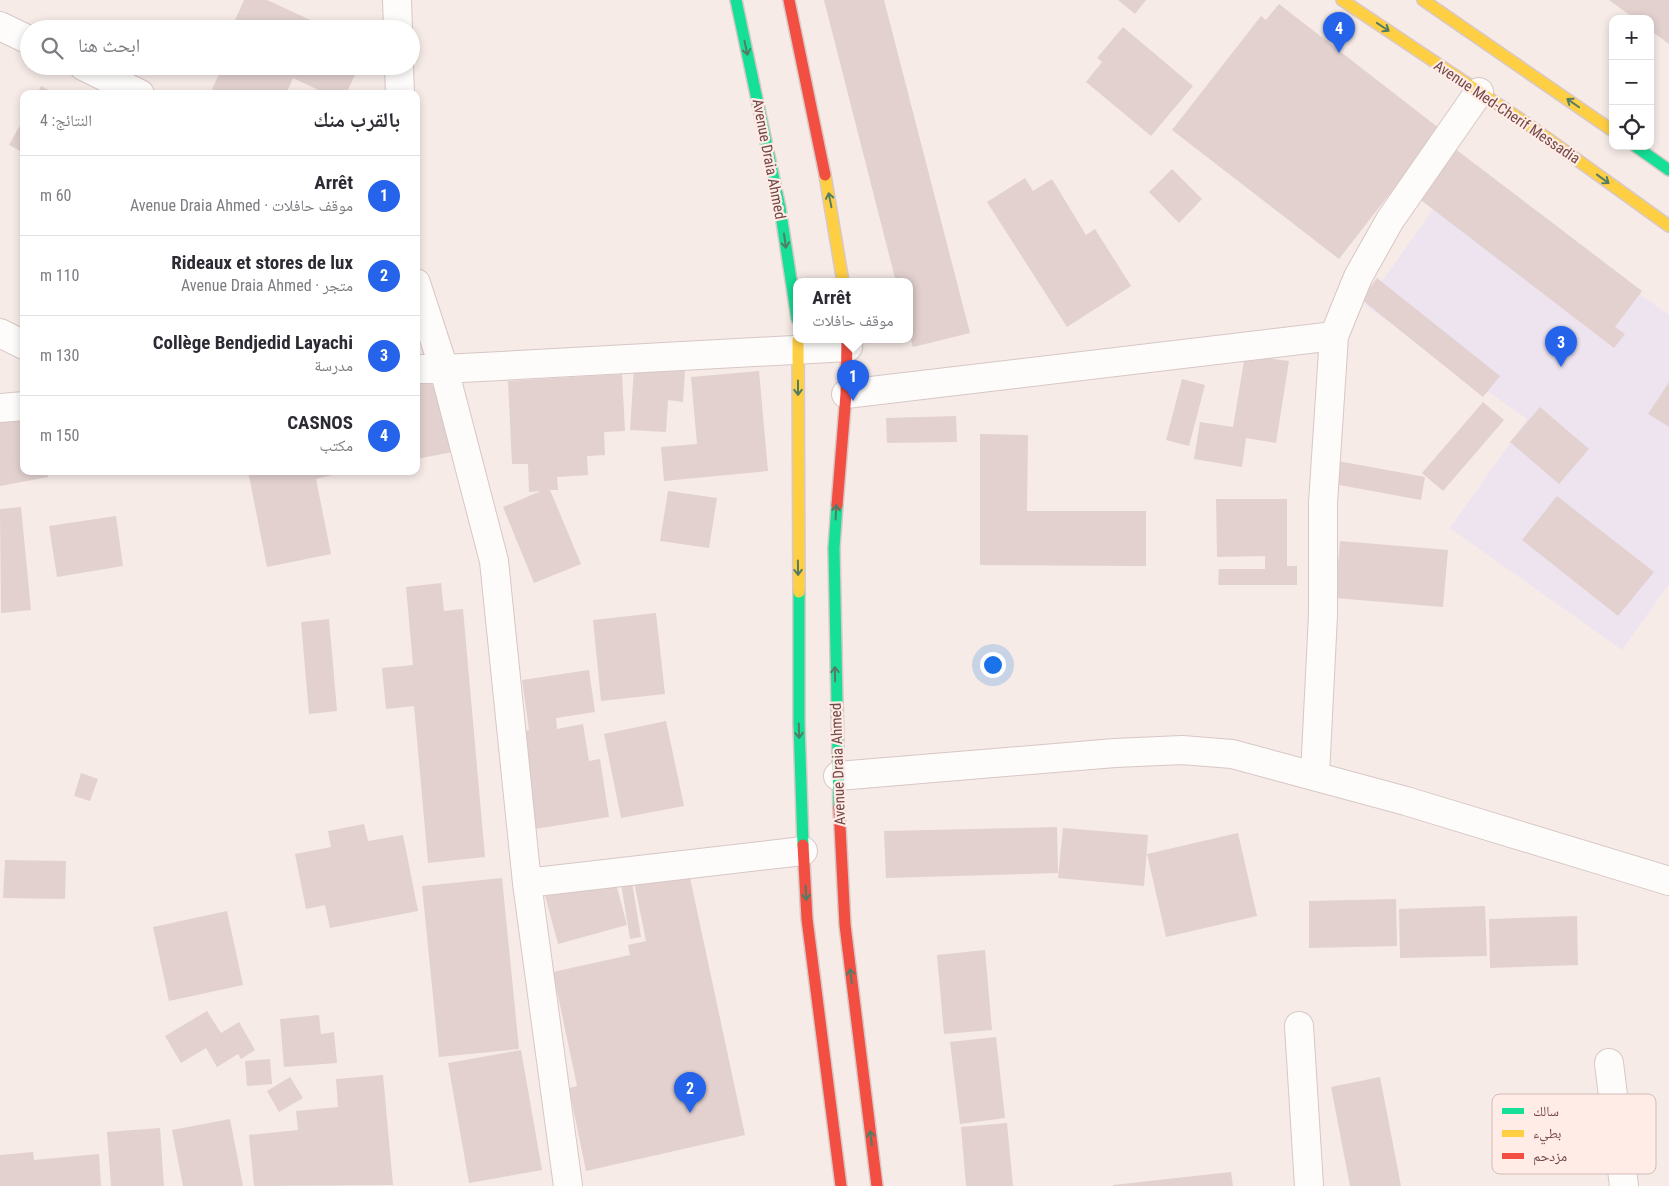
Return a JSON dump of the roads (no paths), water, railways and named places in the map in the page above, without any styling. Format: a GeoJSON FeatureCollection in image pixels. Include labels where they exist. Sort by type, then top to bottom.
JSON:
{"type":"FeatureCollection","features":[{"type":"Feature","properties":{"kind":"main road","name":"Avenue Draia Ahmed"},"geometry":{"type":"LineString","coordinates":[[736,0],[780,208],[793,293]]}},
{"type":"Feature","properties":{"kind":"main road"},"geometry":{"type":"LineString","coordinates":[[789,0],[831,204],[843,278]]}},
{"type":"Feature","properties":{"kind":"main road","name":"Avenue Med-Cherif Messadia"},"geometry":{"type":"LineString","coordinates":[[1342,0],[1479,92],[1669,226]]}},
{"type":"Feature","properties":{"kind":"main road"},"geometry":{"type":"LineString","coordinates":[[1422,0],[1609,128]]}},
{"type":"Feature","properties":{"kind":"main road"},"geometry":{"type":"LineString","coordinates":[[1641,150],[1669,170]]}},
{"type":"Feature","properties":{"kind":"main road","name":"Avenue Draia Ahmed"},"geometry":{"type":"LineString","coordinates":[[847,343],[846,394],[834,548],[838,776],[845,925],[877,1186]]}},
{"type":"Feature","properties":{"kind":"main road"},"geometry":{"type":"LineString","coordinates":[[798,345],[798,626],[807,919],[841,1186]]}},
{"type":"Feature","properties":{"kind":"street"},"geometry":{"type":"LineString","coordinates":[[397,0],[398,20]]}},
{"type":"Feature","properties":{"kind":"street"},"geometry":{"type":"LineString","coordinates":[[0,26],[20,36]]}},
{"type":"Feature","properties":{"kind":"street"},"geometry":{"type":"LineString","coordinates":[[101,75],[132,90]]}},
{"type":"Feature","properties":{"kind":"street"},"geometry":{"type":"LineString","coordinates":[[399,75],[400,90]]}},
{"type":"Feature","properties":{"kind":"street"},"geometry":{"type":"LineString","coordinates":[[1315,775],[1323,615],[1323,503],[1334,336],[1358,278],[1390,220],[1479,92]]}},
{"type":"Feature","properties":{"kind":"street"},"geometry":{"type":"LineString","coordinates":[[420,295],[444,370],[494,561],[527,883],[568,1186]]}},
{"type":"Feature","properties":{"kind":"street"},"geometry":{"type":"LineString","coordinates":[[0,333],[20,343]]}},
{"type":"Feature","properties":{"kind":"street"},"geometry":{"type":"LineString","coordinates":[[846,394],[1334,336]]}},
{"type":"Feature","properties":{"kind":"street"},"geometry":{"type":"LineString","coordinates":[[420,369],[444,370],[847,343]]}},
{"type":"Feature","properties":{"kind":"street"},"geometry":{"type":"LineString","coordinates":[[0,408],[20,406]]}},
{"type":"Feature","properties":{"kind":"street"},"geometry":{"type":"LineString","coordinates":[[838,776],[1115,753],[1182,750],[1232,754],[1315,775],[1669,881]]}},
{"type":"Feature","properties":{"kind":"street"},"geometry":{"type":"LineString","coordinates":[[527,883],[804,851]]}},
{"type":"Feature","properties":{"kind":"street"},"geometry":{"type":"LineString","coordinates":[[1299,1026],[1309,1186]]}},
{"type":"Feature","properties":{"kind":"street"},"geometry":{"type":"LineString","coordinates":[[1609,1063],[1613,1094]]}},
{"type":"Feature","properties":{"kind":"place","name":"CASNOS"},"geometry":{"type":"Point","coordinates":[1339,53]}},
{"type":"Feature","properties":{"kind":"place","name":"Collège Bendjedid Layachi"},"geometry":{"type":"Point","coordinates":[1561,367]}},
{"type":"Feature","properties":{"kind":"place","name":"Arrêt"},"geometry":{"type":"Point","coordinates":[853,401]}},
{"type":"Feature","properties":{"kind":"place","name":"Rideaux et stores de lux"},"geometry":{"type":"Point","coordinates":[690,1113]}}]}
